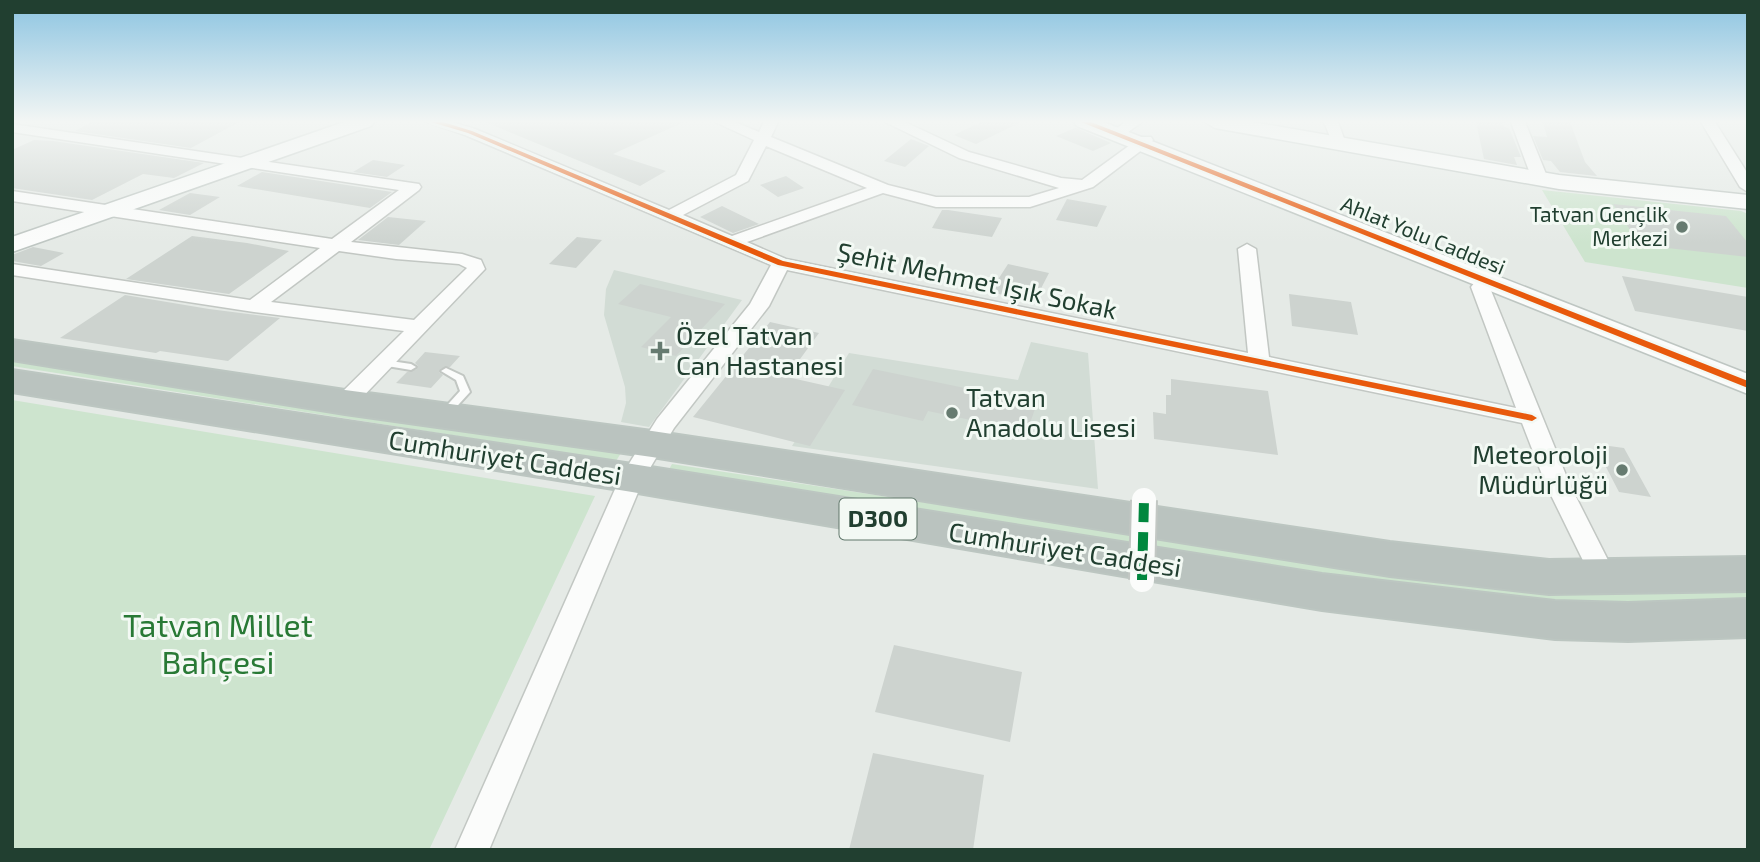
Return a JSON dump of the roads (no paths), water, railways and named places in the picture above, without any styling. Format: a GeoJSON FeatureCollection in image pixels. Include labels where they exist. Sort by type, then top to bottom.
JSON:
{"type":"FeatureCollection","features":[{"type":"Feature","properties":{"kind":"highway","name":"Cumhuriyet Caddesi"},"geometry":{"type":"LineString","coordinates":[[12,350],[443,415],[642,461],[1322,592],[1555,620],[1628,622],[1748,618]]}},
{"type":"Feature","properties":{"kind":"highway","name":"Cumhuriyet Caddesi"},"geometry":{"type":"LineString","coordinates":[[12,381],[1487,571],[1604,578],[1748,574]]}},
{"type":"Feature","properties":{"kind":"street"},"geometry":{"type":"LineString","coordinates":[[12,245],[254,162]]}},
{"type":"Feature","properties":{"kind":"street"},"geometry":{"type":"LineString","coordinates":[[254,306],[413,187],[256,162]]}},
{"type":"Feature","properties":{"kind":"street","name":"Şehit Mehmet Işık Sokak"},"geometry":{"type":"LineString","coordinates":[[542,162],[781,263],[1532,418]]}},
{"type":"Feature","properties":{"kind":"street"},"geometry":{"type":"LineString","coordinates":[[669,216],[742,178],[750,162]]}},
{"type":"Feature","properties":{"kind":"street"},"geometry":{"type":"LineString","coordinates":[[818,162],[882,188],[936,202],[1030,202],[1087,184],[1103,162]]}},
{"type":"Feature","properties":{"kind":"street"},"geometry":{"type":"LineString","coordinates":[[989,162],[1060,183],[1087,184]]}},
{"type":"Feature","properties":{"kind":"street","name":"Ahlat Yolu Caddesi"},"geometry":{"type":"LineString","coordinates":[[1201,162],[1748,384]]}},
{"type":"Feature","properties":{"kind":"street"},"geometry":{"type":"LineString","coordinates":[[1444,162],[1540,179],[1748,202]]}},
{"type":"Feature","properties":{"kind":"street"},"geometry":{"type":"LineString","coordinates":[[1534,162],[1540,179]]}},
{"type":"Feature","properties":{"kind":"street"},"geometry":{"type":"LineString","coordinates":[[1733,162],[1748,187]]}},
{"type":"Feature","properties":{"kind":"street"},"geometry":{"type":"LineString","coordinates":[[732,242],[882,188]]}},
{"type":"Feature","properties":{"kind":"street"},"geometry":{"type":"LineString","coordinates":[[12,196],[334,245],[462,259],[475,264],[476,269],[345,402]]}},
{"type":"Feature","properties":{"kind":"street"},"geometry":{"type":"LineString","coordinates":[[1247,249],[1259,363]]}},
{"type":"Feature","properties":{"kind":"street"},"geometry":{"type":"LineString","coordinates":[[472,850],[642,461],[665,424],[759,306],[781,263]]}},
{"type":"Feature","properties":{"kind":"street"},"geometry":{"type":"LineString","coordinates":[[12,269],[254,306],[419,327]]}},
{"type":"Feature","properties":{"kind":"street"},"geometry":{"type":"LineString","coordinates":[[1488,278],[1480,287],[1558,485],[1604,578]]}},
{"type":"Feature","properties":{"kind":"street","name":"Ahlat Yolu Caddesi"},"geometry":{"type":"LineString","coordinates":[[1488,278],[1748,375]]}},
{"type":"Feature","properties":{"kind":"street"},"geometry":{"type":"LineString","coordinates":[[1142,580],[1144,500]]}},
{"type":"Feature","properties":{"kind":"lane"},"geometry":{"type":"LineString","coordinates":[[384,363],[411,367]]}},
{"type":"Feature","properties":{"kind":"lane"},"geometry":{"type":"LineString","coordinates":[[443,415],[464,392],[460,378],[446,371]]}},
{"type":"Feature","properties":{"kind":"place","name":"Tatvan Gençlik Merkezi"},"geometry":{"type":"Point","coordinates":[1682,227]}},
{"type":"Feature","properties":{"kind":"place","name":"Özel Tatvan Can Hastanesi"},"geometry":{"type":"Point","coordinates":[660,351]}},
{"type":"Feature","properties":{"kind":"place","name":"Tatvan Anadolu Lisesi"},"geometry":{"type":"Point","coordinates":[952,413]}},
{"type":"Feature","properties":{"kind":"place","name":"Meteoroloji Müdürlüğü"},"geometry":{"type":"Point","coordinates":[1622,470]}},
{"type":"Feature","properties":{"kind":"park label","name":"Tatvan Millet Bahçesi"},"geometry":{"type":"Point","coordinates":[218,644]}}]}
